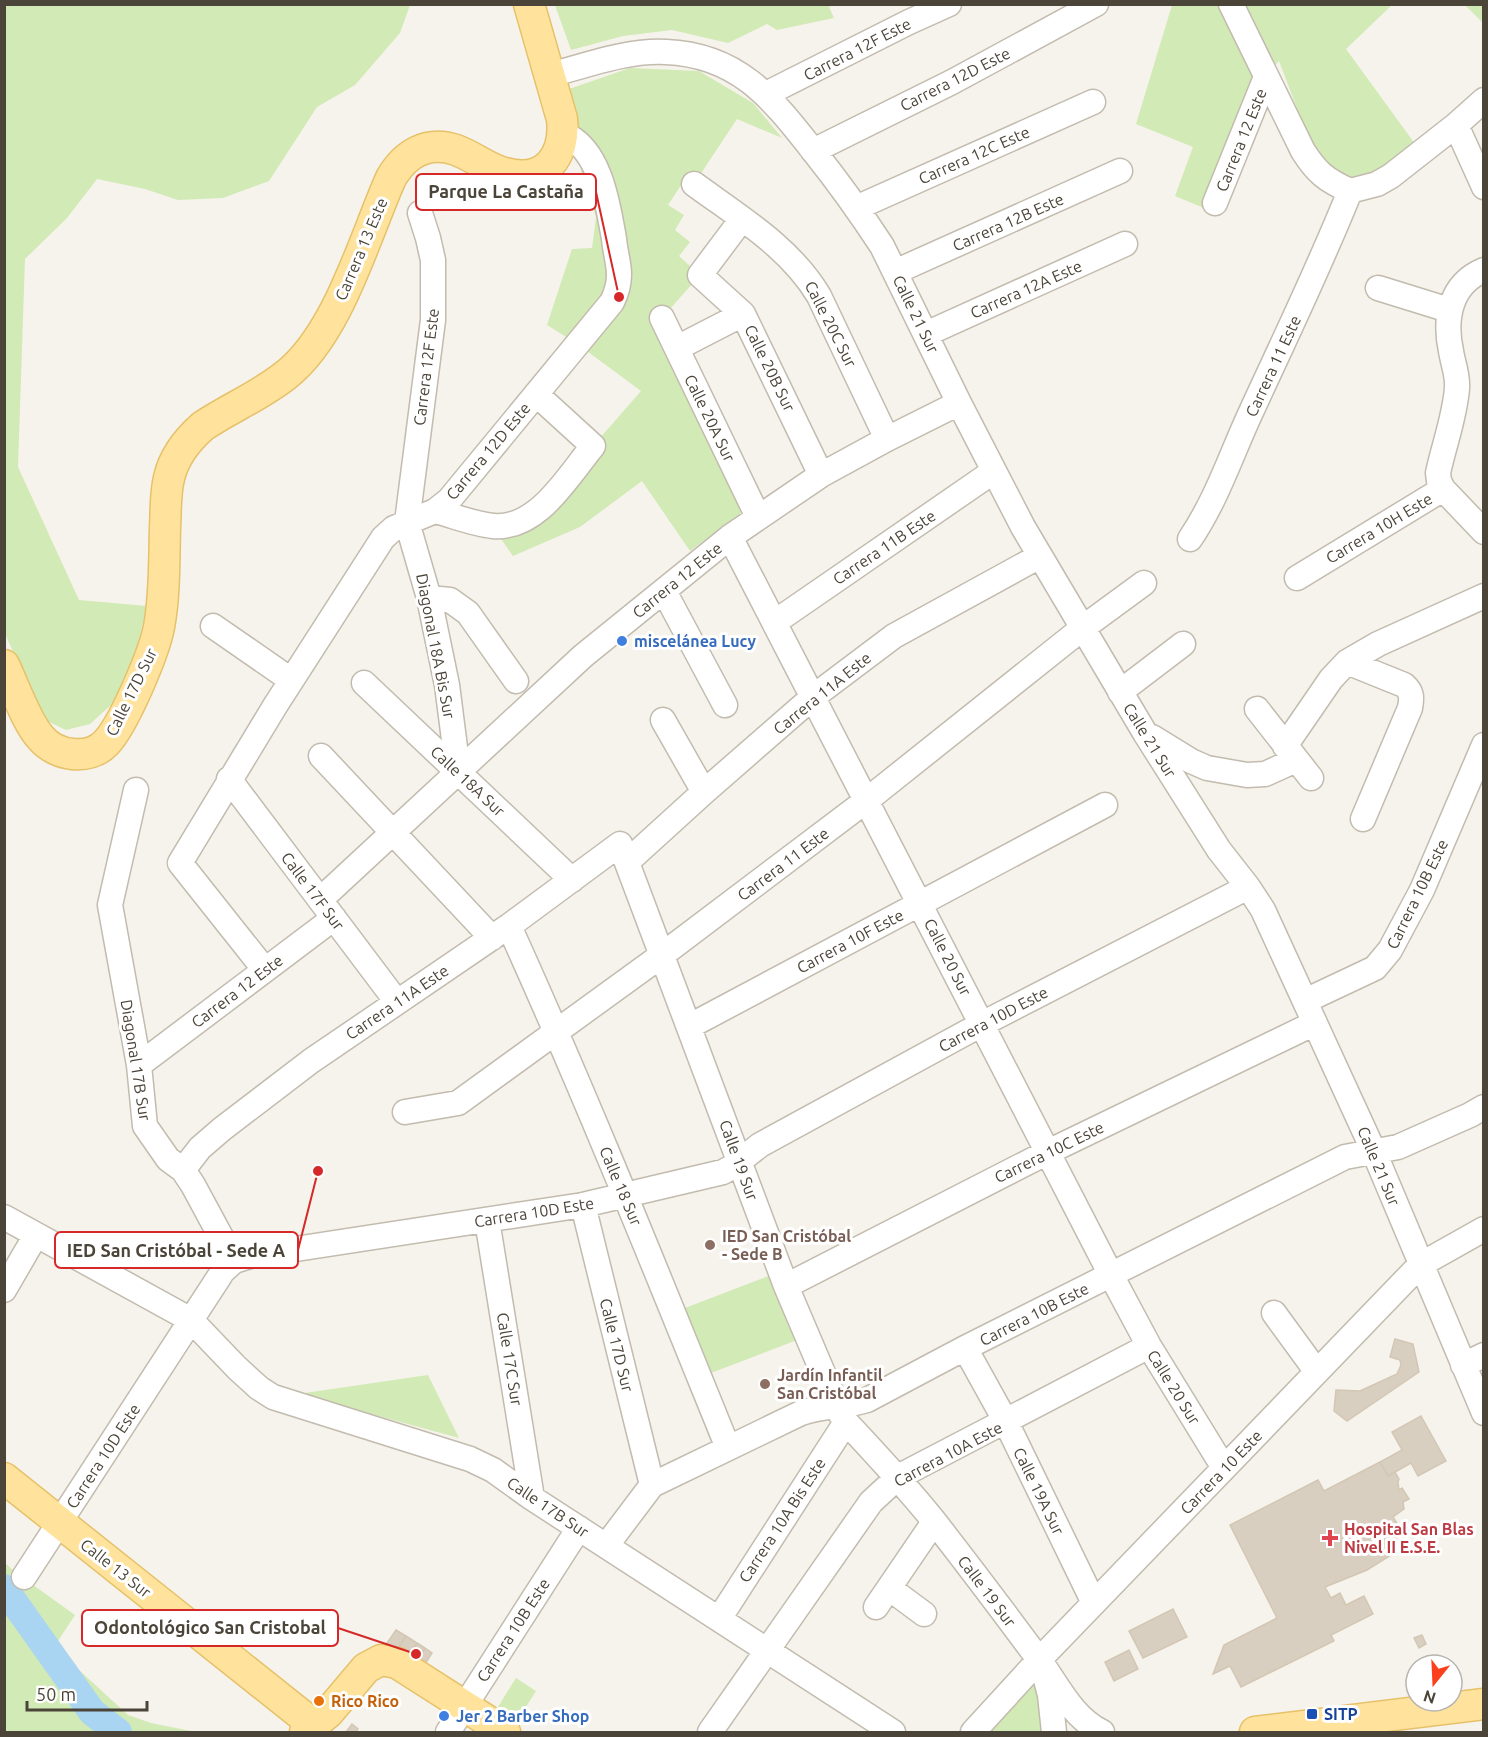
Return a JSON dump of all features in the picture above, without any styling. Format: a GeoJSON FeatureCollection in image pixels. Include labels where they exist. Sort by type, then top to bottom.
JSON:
{"type":"FeatureCollection","features":[{"type":"Feature","properties":{"kind":"main road"},"geometry":{"type":"LineString","coordinates":[[529,4],[562,119],[564,134]]}},
{"type":"Feature","properties":{"kind":"main road","name":"Carrera 13 Este"},"geometry":{"type":"LineString","coordinates":[[163,595],[167,488],[171,470],[179,453],[203,426],[287,375],[312,348],[335,311],[391,178],[402,161],[427,148],[445,147],[499,171],[515,175],[531,175],[553,161],[561,147],[564,134]]}},
{"type":"Feature","properties":{"kind":"main road","name":"Calle 17D Sur"},"geometry":{"type":"LineString","coordinates":[[4,665],[28,717],[41,738],[54,748],[69,754],[94,751],[113,734],[142,676],[153,651],[163,595]]}},
{"type":"Feature","properties":{"kind":"main road","name":"Calle 13 Sur"},"geometry":{"type":"LineString","coordinates":[[4,1478],[310,1729]]}},
{"type":"Feature","properties":{"kind":"main road"},"geometry":{"type":"LineString","coordinates":[[310,1729],[328,1713],[366,1668],[381,1660],[397,1664],[505,1732]]}},
{"type":"Feature","properties":{"kind":"main road"},"geometry":{"type":"LineString","coordinates":[[1259,1732],[1484,1704]]}},
{"type":"Feature","properties":{"kind":"street","name":"Carrera 12F Este"},"geometry":{"type":"LineString","coordinates":[[766,94],[949,4]]}},
{"type":"Feature","properties":{"kind":"street","name":"Carrera 12D Este"},"geometry":{"type":"LineString","coordinates":[[813,151],[952,82],[1096,4]]}},
{"type":"Feature","properties":{"kind":"street"},"geometry":{"type":"LineString","coordinates":[[1231,4],[1314,169],[1324,178],[1350,191],[1377,184],[1390,176],[1456,125],[1484,100]]}},
{"type":"Feature","properties":{"kind":"street","name":"Calle 21 Sur"},"geometry":{"type":"LineString","coordinates":[[550,75],[633,54],[667,52],[696,57],[727,67],[766,94],[856,208],[882,246],[959,403],[1040,555],[1145,733],[1219,850],[1263,910],[1374,1152],[1420,1265],[1473,1360],[1484,1413]]}},
{"type":"Feature","properties":{"kind":"street","name":"Carrera 12 Este"},"geometry":{"type":"LineString","coordinates":[[1215,203],[1266,77]]}},
{"type":"Feature","properties":{"kind":"street","name":"Carrera 12C Este"},"geometry":{"type":"LineString","coordinates":[[856,208],[1093,102]]}},
{"type":"Feature","properties":{"kind":"street"},"geometry":{"type":"LineString","coordinates":[[1456,125],[1484,187]]}},
{"type":"Feature","properties":{"kind":"street","name":"Carrera 12D Este"},"geometry":{"type":"LineString","coordinates":[[264,970],[180,863],[229,779],[383,538],[394,528],[435,511],[449,500],[576,343],[607,310],[615,294],[619,277],[608,202],[598,174],[582,149],[573,138],[564,134]]}},
{"type":"Feature","properties":{"kind":"street","name":"Carrera 12B Este"},"geometry":{"type":"LineString","coordinates":[[896,273],[1120,171]]}},
{"type":"Feature","properties":{"kind":"street","name":"Calle 20C Sur"},"geometry":{"type":"LineString","coordinates":[[694,184],[785,253],[813,285],[887,439]]}},
{"type":"Feature","properties":{"kind":"street","name":"Carrera 11 Este"},"geometry":{"type":"LineString","coordinates":[[1190,539],[1220,488],[1242,431],[1318,269],[1350,191]]}},
{"type":"Feature","properties":{"kind":"street","name":"Carrera 12F Este"},"geometry":{"type":"LineString","coordinates":[[407,522],[432,331],[434,299],[433,260],[420,213]]}},
{"type":"Feature","properties":{"kind":"street","name":"Calle 20B Sur"},"geometry":{"type":"LineString","coordinates":[[742,219],[700,275],[743,314],[821,475]]}},
{"type":"Feature","properties":{"kind":"street","name":"Carrera 12A Este"},"geometry":{"type":"LineString","coordinates":[[926,334],[1125,244]]}},
{"type":"Feature","properties":{"kind":"street","name":"Carrera 10H Este"},"geometry":{"type":"LineString","coordinates":[[1297,578],[1443,489],[1438,473],[1457,387],[1449,339],[1449,310],[1452,300],[1463,284],[1484,270]]}},
{"type":"Feature","properties":{"kind":"street"},"geometry":{"type":"LineString","coordinates":[[1378,288],[1449,310]]}},
{"type":"Feature","properties":{"kind":"street"},"geometry":{"type":"LineString","coordinates":[[677,348],[743,314]]}},
{"type":"Feature","properties":{"kind":"street","name":"Calle 20A Sur"},"geometry":{"type":"LineString","coordinates":[[662,318],[758,517]]}},
{"type":"Feature","properties":{"kind":"street"},"geometry":{"type":"LineString","coordinates":[[435,511],[492,526],[521,521],[538,512],[545,505],[594,446],[536,394]]}},
{"type":"Feature","properties":{"kind":"street","name":"Carrera 12 Este"},"geometry":{"type":"LineString","coordinates":[[140,1065],[264,970],[327,909],[393,832],[458,771],[583,656],[730,537],[821,475],[959,403]]}},
{"type":"Feature","properties":{"kind":"street","name":"Carrera 11B Este"},"geometry":{"type":"LineString","coordinates":[[774,622],[994,471]]}},
{"type":"Feature","properties":{"kind":"street"},"geometry":{"type":"LineString","coordinates":[[1443,489],[1484,532]]}},
{"type":"Feature","properties":{"kind":"street","name":"Diagonal 18A Bis Sur"},"geometry":{"type":"LineString","coordinates":[[407,522],[429,598],[447,685],[458,771]]}},
{"type":"Feature","properties":{"kind":"street","name":"Calle 20 Sur"},"geometry":{"type":"LineString","coordinates":[[730,537],[1111,1275],[1149,1346],[1224,1468]]}},
{"type":"Feature","properties":{"kind":"street","name":"Carrera 11A Este"},"geometry":{"type":"LineString","coordinates":[[183,1170],[200,1148],[222,1129],[311,1061],[572,880],[624,853],[704,792],[813,697],[894,636],[1040,555]]}},
{"type":"Feature","properties":{"kind":"street","name":"Carrera 11 Este"},"geometry":{"type":"LineString","coordinates":[[405,1112],[458,1103],[663,955],[867,800],[1084,627],[1144,583]]}},
{"type":"Feature","properties":{"kind":"street"},"geometry":{"type":"LineString","coordinates":[[664,591],[725,705]]}},
{"type":"Feature","properties":{"kind":"street"},"geometry":{"type":"LineString","coordinates":[[1145,733],[1207,768],[1246,775],[1265,774],[1298,761],[1331,679],[1347,662],[1356,655],[1397,635],[1484,596]]}},
{"type":"Feature","properties":{"kind":"street"},"geometry":{"type":"LineString","coordinates":[[429,598],[443,598],[463,608],[516,681]]}},
{"type":"Feature","properties":{"kind":"street"},"geometry":{"type":"LineString","coordinates":[[213,626],[291,680]]}},
{"type":"Feature","properties":{"kind":"street"},"geometry":{"type":"LineString","coordinates":[[1120,692],[1183,644]]}},
{"type":"Feature","properties":{"kind":"street"},"geometry":{"type":"LineString","coordinates":[[1347,662],[1404,684],[1412,698],[1410,708],[1364,819]]}},
{"type":"Feature","properties":{"kind":"street","name":"Calle 18A Sur"},"geometry":{"type":"LineString","coordinates":[[364,683],[572,880]]}},
{"type":"Feature","properties":{"kind":"street"},"geometry":{"type":"LineString","coordinates":[[1257,709],[1298,761]]}},
{"type":"Feature","properties":{"kind":"street"},"geometry":{"type":"LineString","coordinates":[[663,720],[704,792]]}},
{"type":"Feature","properties":{"kind":"street","name":"Carrera 10B Este"},"geometry":{"type":"LineString","coordinates":[[1310,1012],[1375,968],[1390,950],[1422,890],[1484,745]]}},
{"type":"Feature","properties":{"kind":"street","name":"Calle 18 Sur"},"geometry":{"type":"LineString","coordinates":[[321,756],[393,832],[500,932],[557,1031],[728,1448]]}},
{"type":"Feature","properties":{"kind":"street","name":"Calle 17F Sur"},"geometry":{"type":"LineString","coordinates":[[229,779],[397,1002]]}},
{"type":"Feature","properties":{"kind":"street","name":"Diagonal 17B Sur"},"geometry":{"type":"LineString","coordinates":[[136,790],[110,905],[140,1065],[145,1126],[168,1159],[183,1170],[194,1185],[234,1262]]}},
{"type":"Feature","properties":{"kind":"street","name":"Carrera 10F Este"},"geometry":{"type":"LineString","coordinates":[[690,1026],[1104,805]]}},
{"type":"Feature","properties":{"kind":"street","name":"Calle 19 Sur"},"geometry":{"type":"LineString","coordinates":[[624,853],[786,1286],[841,1413],[898,1477],[934,1522],[1039,1660],[1071,1707],[1102,1732]]}},
{"type":"Feature","properties":{"kind":"street","name":"Carrera 10D Este"},"geometry":{"type":"LineString","coordinates":[[24,1577],[223,1271],[234,1262],[250,1256],[583,1205],[723,1172],[760,1145],[982,1024],[1248,887]]}},
{"type":"Feature","properties":{"kind":"street","name":"Carrera 10C Este"},"geometry":{"type":"LineString","coordinates":[[786,1286],[1048,1152],[1310,1012]]}},
{"type":"Feature","properties":{"kind":"street","name":"Carrera 10B Este"},"geometry":{"type":"LineString","coordinates":[[606,1546],[652,1485],[801,1413],[841,1413],[851,1405],[867,1400],[965,1348],[1345,1157],[1398,1147],[1484,1107]]}},
{"type":"Feature","properties":{"kind":"street","name":"Calle 17D Sur"},"geometry":{"type":"LineString","coordinates":[[583,1205],[652,1485]]}},
{"type":"Feature","properties":{"kind":"street","name":"Calle 17B Sur"},"geometry":{"type":"LineString","coordinates":[[4,1217],[191,1320],[237,1368],[273,1397],[470,1459],[493,1470],[532,1498],[893,1732]]}},
{"type":"Feature","properties":{"kind":"street","name":"Calle 17C Sur"},"geometry":{"type":"LineString","coordinates":[[487,1220],[532,1498]]}},
{"type":"Feature","properties":{"kind":"street","name":"Carrera 10 Este"},"geometry":{"type":"LineString","coordinates":[[973,1732],[1039,1660],[1420,1265],[1484,1229]]}},
{"type":"Feature","properties":{"kind":"street"},"geometry":{"type":"LineString","coordinates":[[4,1290],[36,1235]]}},
{"type":"Feature","properties":{"kind":"street"},"geometry":{"type":"LineString","coordinates":[[1274,1312],[1317,1372]]}},
{"type":"Feature","properties":{"kind":"street","name":"Carrera 10A Este"},"geometry":{"type":"LineString","coordinates":[[710,1732],[872,1502],[898,1477],[1149,1346]]}},
{"type":"Feature","properties":{"kind":"street","name":"Calle 19A Sur"},"geometry":{"type":"LineString","coordinates":[[965,1348],[1006,1422],[1094,1603]]}},
{"type":"Feature","properties":{"kind":"street","name":"Carrera 10A Bis Este"},"geometry":{"type":"LineString","coordinates":[[719,1619],[841,1413]]}},
{"type":"Feature","properties":{"kind":"street"},"geometry":{"type":"LineString","coordinates":[[924,1614],[882,1598],[934,1522]]}},
{"type":"Feature","properties":{"kind":"street","name":"Carrera 10B Este"},"geometry":{"type":"LineString","coordinates":[[448,1732],[579,1528]]}},
{"type":"Feature","properties":{"kind":"street","name":"Calle 19 Sur"},"geometry":{"type":"LineString","coordinates":[[1039,1660],[1050,1695],[1054,1732]]}},
{"type":"Feature","properties":{"kind":"green space"},"geometry":{"type":"Polygon","coordinates":[[[4,5],[410,5],[400,33],[355,85],[317,107],[269,181],[223,198],[178,200],[145,189],[97,179],[67,218],[25,259],[18,467],[79,600],[147,606],[132,668],[111,705],[90,724],[66,730],[47,721],[5,634],[4,5]]]}},
{"type":"Feature","properties":{"kind":"green space"},"geometry":{"type":"Polygon","coordinates":[[[555,5],[834,5],[829,7],[834,18],[777,30],[767,24],[728,43],[672,30],[623,36],[571,50],[555,5]]]}},
{"type":"Feature","properties":{"kind":"green space"},"geometry":{"type":"Polygon","coordinates":[[[1172,5],[1392,5],[1346,49],[1418,148],[1367,180],[1352,183],[1315,156],[1279,61],[1266,77],[1211,211],[1175,196],[1193,147],[1136,124],[1172,5]]]}},
{"type":"Feature","properties":{"kind":"green space"},"geometry":{"type":"Polygon","coordinates":[[[1465,5],[1483,5],[1483,23],[1465,5]]]}},
{"type":"Feature","properties":{"kind":"green space"},"geometry":{"type":"Polygon","coordinates":[[[630,68],[699,71],[753,103],[782,138],[737,119],[694,184],[687,176],[668,205],[684,215],[675,230],[690,242],[679,256],[700,275],[662,318],[745,510],[690,551],[642,481],[580,527],[513,556],[492,526],[502,526],[593,446],[641,391],[576,343],[547,325],[572,249],[592,248],[596,217],[581,171],[581,140],[569,89],[630,68]]]}},
{"type":"Feature","properties":{"kind":"green space"},"geometry":{"type":"Polygon","coordinates":[[[771,1275],[797,1340],[711,1373],[685,1308],[771,1275]]]}},
{"type":"Feature","properties":{"kind":"green space"},"geometry":{"type":"Polygon","coordinates":[[[428,1375],[459,1438],[298,1394],[428,1375]]]}},
{"type":"Feature","properties":{"kind":"green space"},"geometry":{"type":"Polygon","coordinates":[[[4,1562],[75,1615],[54,1647],[128,1715],[151,1723],[196,1732],[5,1732],[4,1562]]]}},
{"type":"Feature","properties":{"kind":"green space"},"geometry":{"type":"Polygon","coordinates":[[[1038,1674],[1044,1732],[988,1732],[1038,1674]]]}},
{"type":"Feature","properties":{"kind":"green space"},"geometry":{"type":"Polygon","coordinates":[[[516,1678],[536,1691],[516,1723],[496,1710],[516,1678]]]}},
{"type":"Feature","properties":{"kind":"building"},"geometry":{"type":"Polygon","coordinates":[[[1395,1339],[1413,1344],[1419,1372],[1347,1421],[1334,1411],[1336,1390],[1360,1391],[1397,1374],[1401,1365],[1400,1360],[1390,1357],[1395,1339]]]}},
{"type":"Feature","properties":{"kind":"building"},"geometry":{"type":"Polygon","coordinates":[[[1421,1416],[1446,1461],[1418,1476],[1411,1463],[1388,1476],[1380,1462],[1402,1450],[1392,1432],[1421,1416]]]}},
{"type":"Feature","properties":{"kind":"building"},"geometry":{"type":"Polygon","coordinates":[[[1380,1462],[1388,1476],[1395,1472],[1399,1479],[1399,1490],[1402,1488],[1409,1499],[1403,1502],[1404,1509],[1393,1517],[1400,1528],[1391,1555],[1367,1570],[1325,1587],[1331,1598],[1340,1593],[1346,1605],[1364,1596],[1373,1614],[1331,1635],[1334,1641],[1241,1687],[1230,1666],[1213,1674],[1224,1645],[1277,1618],[1230,1525],[1318,1480],[1324,1491],[1380,1462]]]}},
{"type":"Feature","properties":{"kind":"building"},"geometry":{"type":"Polygon","coordinates":[[[1173,1609],[1187,1637],[1143,1658],[1129,1631],[1173,1609]]]}},
{"type":"Feature","properties":{"kind":"building"},"geometry":{"type":"Polygon","coordinates":[[[396,1630],[406,1636],[396,1652],[385,1646],[396,1630]]]}},
{"type":"Feature","properties":{"kind":"building"},"geometry":{"type":"Polygon","coordinates":[[[1422,1635],[1426,1644],[1419,1648],[1414,1638],[1422,1635]]]}},
{"type":"Feature","properties":{"kind":"building"},"geometry":{"type":"Polygon","coordinates":[[[406,1636],[417,1643],[407,1659],[396,1652],[406,1636]]]}},
{"type":"Feature","properties":{"kind":"building"},"geometry":{"type":"Polygon","coordinates":[[[417,1643],[425,1648],[415,1664],[407,1659],[417,1643]]]}},
{"type":"Feature","properties":{"kind":"building"},"geometry":{"type":"Polygon","coordinates":[[[425,1648],[432,1653],[422,1669],[415,1664],[425,1648]]]}},
{"type":"Feature","properties":{"kind":"building"},"geometry":{"type":"Polygon","coordinates":[[[1129,1650],[1138,1669],[1114,1681],[1105,1662],[1129,1650]]]}},
{"type":"Feature","properties":{"kind":"building"},"geometry":{"type":"Polygon","coordinates":[[[352,1724],[358,1729],[356,1732],[346,1732],[352,1724]]]}},
{"type":"Feature","properties":{"kind":"waterway"},"geometry":{"type":"LineString","coordinates":[[4,1588],[92,1712],[118,1732]]}},
{"type":"Feature","properties":{"kind":"place","name":"Parque La Castaña"},"geometry":{"type":"Point","coordinates":[619,297]}},
{"type":"Feature","properties":{"kind":"place","name":"miscelánea Lucy"},"geometry":{"type":"Point","coordinates":[622,641]}},
{"type":"Feature","properties":{"kind":"place","name":"IED San Cristóbal - Sede A"},"geometry":{"type":"Point","coordinates":[318,1171]}},
{"type":"Feature","properties":{"kind":"place","name":"IED San Cristóbal - Sede B"},"geometry":{"type":"Point","coordinates":[710,1245]}},
{"type":"Feature","properties":{"kind":"place","name":"Jardín Infantil San Cristóbal"},"geometry":{"type":"Point","coordinates":[765,1384]}},
{"type":"Feature","properties":{"kind":"place","name":"Hospital San Blas Nivel II E.S.E."},"geometry":{"type":"Point","coordinates":[1330,1538]}},
{"type":"Feature","properties":{"kind":"place","name":"Odontológico San Cristobal"},"geometry":{"type":"Point","coordinates":[416,1654]}},
{"type":"Feature","properties":{"kind":"place","name":"Rico Rico"},"geometry":{"type":"Point","coordinates":[319,1701]}},
{"type":"Feature","properties":{"kind":"place","name":"SITP"},"geometry":{"type":"Point","coordinates":[1312,1714]}},
{"type":"Feature","properties":{"kind":"place","name":"Jer 2 Barber Shop"},"geometry":{"type":"Point","coordinates":[444,1716]}}]}
